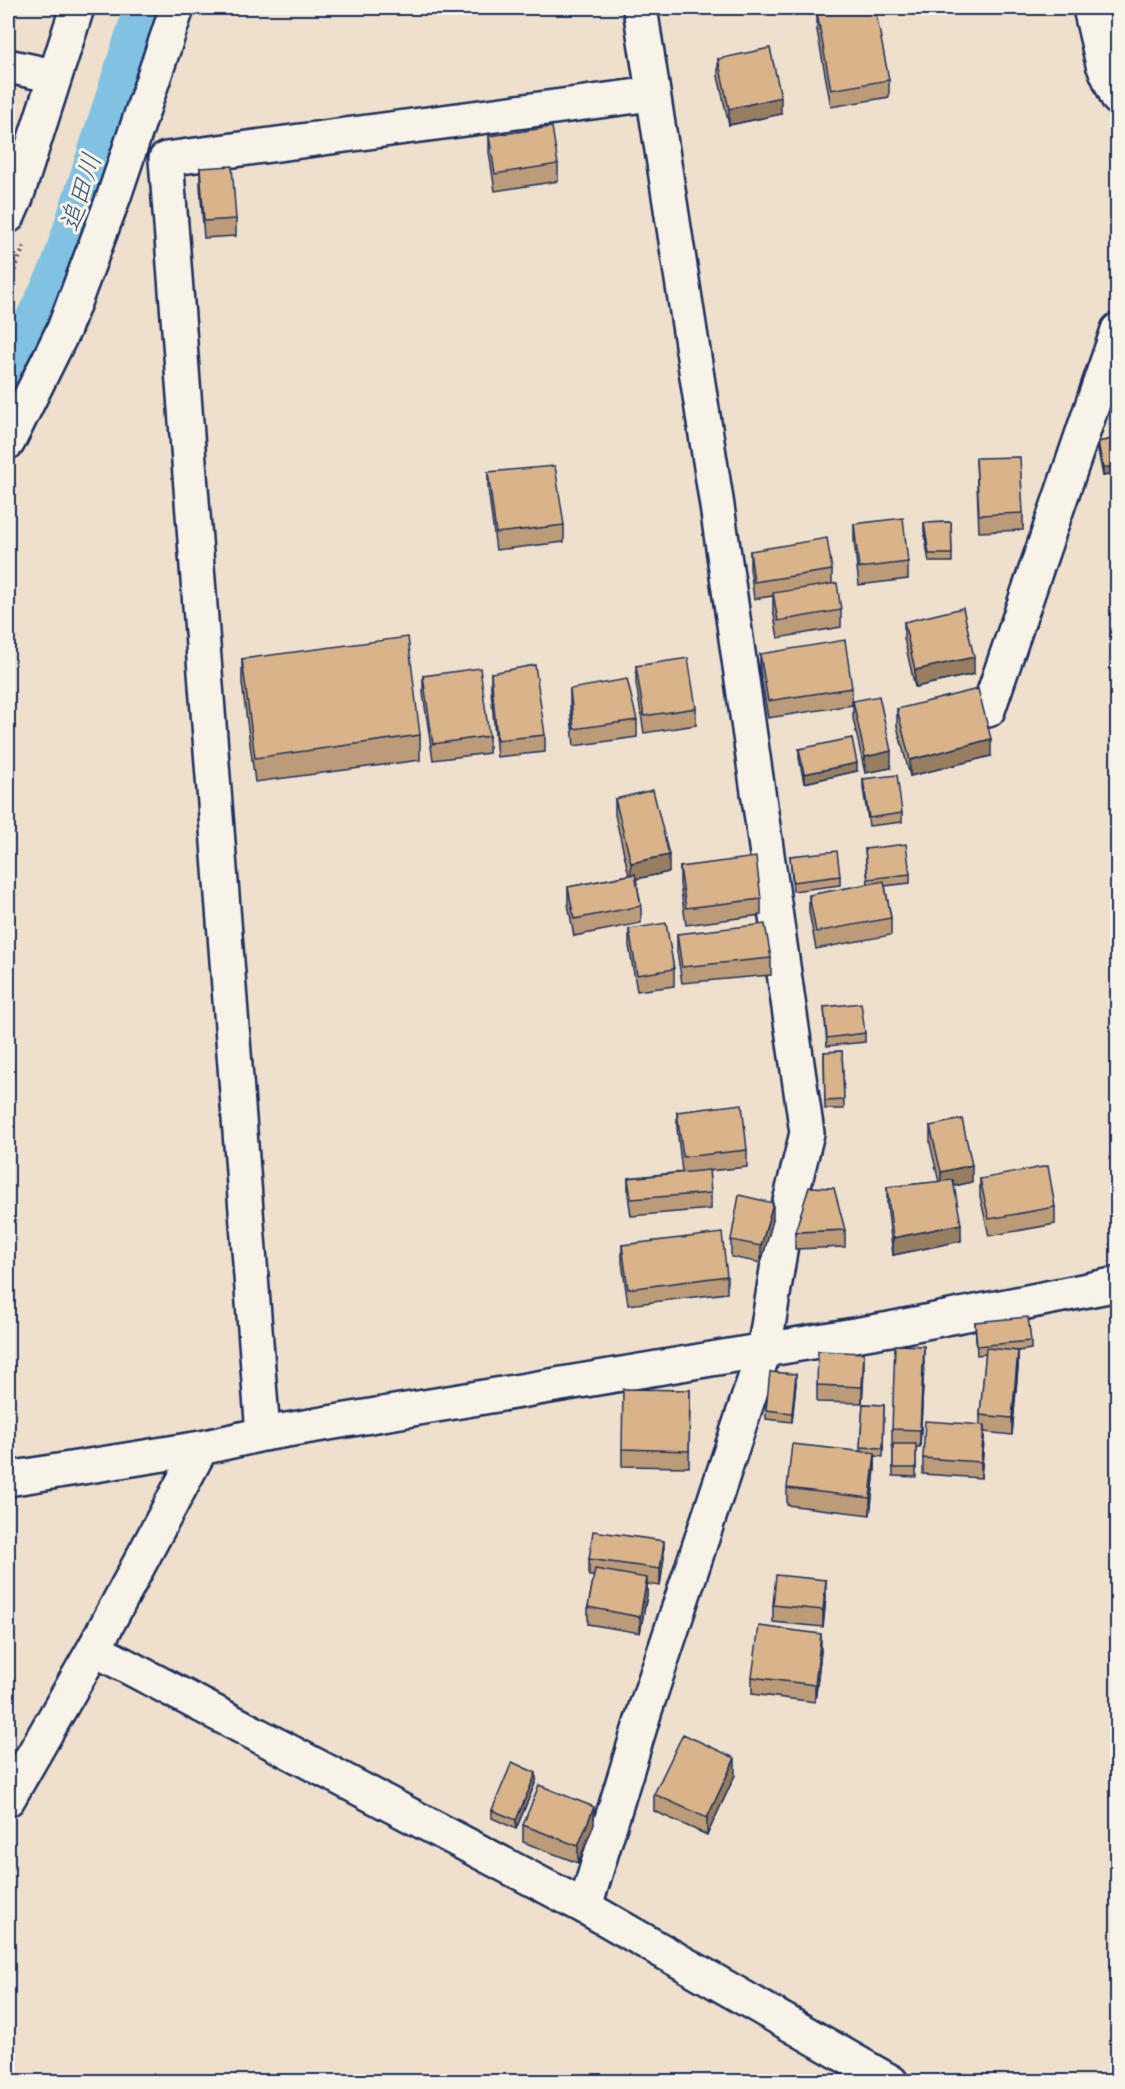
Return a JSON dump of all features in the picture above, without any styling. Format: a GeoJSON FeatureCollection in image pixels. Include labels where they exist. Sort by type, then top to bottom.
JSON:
{"type":"FeatureCollection","features":[{"type":"Feature","properties":{"kind":"street"},"geometry":{"type":"LineString","coordinates":[[8,216],[16,198],[77,8]]}},
{"type":"Feature","properties":{"kind":"street"},"geometry":{"type":"LineString","coordinates":[[8,442],[64,329],[114,196],[177,8]]}},
{"type":"Feature","properties":{"kind":"street"},"geometry":{"type":"LineString","coordinates":[[585,1907],[646,1707],[764,1351],[784,1226],[807,1133],[717,506],[640,8]]}},
{"type":"Feature","properties":{"kind":"street"},"geometry":{"type":"LineString","coordinates":[[1090,8],[1103,64],[1118,98]]}},
{"type":"Feature","properties":{"kind":"street"},"geometry":{"type":"LineString","coordinates":[[8,66],[54,76]]}},
{"type":"Feature","properties":{"kind":"street"},"geometry":{"type":"LineString","coordinates":[[263,1434],[166,159],[652,94]]}},
{"type":"Feature","properties":{"kind":"street"},"geometry":{"type":"LineString","coordinates":[[988,710],[1118,330]]}},
{"type":"Feature","properties":{"kind":"street"},"geometry":{"type":"LineString","coordinates":[[8,1479],[890,1329],[1118,1284]]}},
{"type":"Feature","properties":{"kind":"street"},"geometry":{"type":"LineString","coordinates":[[8,1799],[94,1649],[201,1448]]}},
{"type":"Feature","properties":{"kind":"street"},"geometry":{"type":"LineString","coordinates":[[94,1649],[585,1907],[891,2082]]}},
{"type":"Feature","properties":{"kind":"building"},"geometry":{"type":"Polygon","coordinates":[[[846,8],[875,8],[889,80],[831,90],[817,13],[846,8]]]}},
{"type":"Feature","properties":{"kind":"building"},"geometry":{"type":"Polygon","coordinates":[[[770,48],[781,97],[729,109],[718,59],[770,48]]]}},
{"type":"Feature","properties":{"kind":"building"},"geometry":{"type":"Polygon","coordinates":[[[552,127],[558,164],[495,174],[489,136],[552,127]]]}},
{"type":"Feature","properties":{"kind":"building"},"geometry":{"type":"Polygon","coordinates":[[[232,166],[236,219],[204,221],[200,168],[232,166]]]}},
{"type":"Feature","properties":{"kind":"building"},"geometry":{"type":"Polygon","coordinates":[[[1118,438],[1118,465],[1103,468],[1098,442],[1118,438]]]}},
{"type":"Feature","properties":{"kind":"building"},"geometry":{"type":"Polygon","coordinates":[[[1020,457],[1023,513],[979,515],[976,458],[1020,457]]]}},
{"type":"Feature","properties":{"kind":"building"},"geometry":{"type":"Polygon","coordinates":[[[555,466],[564,525],[496,533],[488,472],[555,466]]]}},
{"type":"Feature","properties":{"kind":"building"},"geometry":{"type":"Polygon","coordinates":[[[903,518],[908,562],[859,568],[854,524],[903,518]]]}},
{"type":"Feature","properties":{"kind":"building"},"geometry":{"type":"Polygon","coordinates":[[[951,522],[952,554],[929,554],[924,523],[951,522]]]}},
{"type":"Feature","properties":{"kind":"building"},"geometry":{"type":"Polygon","coordinates":[[[827,538],[832,570],[754,582],[750,551],[827,538]]]}},
{"type":"Feature","properties":{"kind":"building"},"geometry":{"type":"Polygon","coordinates":[[[837,583],[841,610],[778,621],[773,593],[837,583]]]}},
{"type":"Feature","properties":{"kind":"building"},"geometry":{"type":"Polygon","coordinates":[[[963,608],[974,657],[915,670],[904,622],[963,608]]]}},
{"type":"Feature","properties":{"kind":"building"},"geometry":{"type":"Polygon","coordinates":[[[408,637],[420,735],[255,758],[242,659],[408,637]]]}},
{"type":"Feature","properties":{"kind":"building"},"geometry":{"type":"Polygon","coordinates":[[[845,640],[852,688],[768,701],[760,654],[845,640]]]}},
{"type":"Feature","properties":{"kind":"building"},"geometry":{"type":"Polygon","coordinates":[[[688,658],[696,708],[644,716],[636,666],[688,658]]]}},
{"type":"Feature","properties":{"kind":"building"},"geometry":{"type":"Polygon","coordinates":[[[535,665],[545,735],[497,740],[491,673],[535,665]]]}},
{"type":"Feature","properties":{"kind":"building"},"geometry":{"type":"Polygon","coordinates":[[[480,668],[489,736],[433,744],[423,676],[480,668]]]}},
{"type":"Feature","properties":{"kind":"building"},"geometry":{"type":"Polygon","coordinates":[[[627,679],[637,720],[574,729],[570,689],[627,679]]]}},
{"type":"Feature","properties":{"kind":"building"},"geometry":{"type":"Polygon","coordinates":[[[978,689],[991,739],[910,760],[897,709],[978,689]]]}},
{"type":"Feature","properties":{"kind":"building"},"geometry":{"type":"Polygon","coordinates":[[[879,696],[891,751],[865,757],[853,701],[879,696]]]}},
{"type":"Feature","properties":{"kind":"building"},"geometry":{"type":"Polygon","coordinates":[[[852,738],[857,763],[804,774],[799,749],[852,738]]]}},
{"type":"Feature","properties":{"kind":"building"},"geometry":{"type":"Polygon","coordinates":[[[897,775],[902,813],[869,818],[863,779],[897,775]]]}},
{"type":"Feature","properties":{"kind":"building"},"geometry":{"type":"Polygon","coordinates":[[[653,790],[669,855],[631,863],[615,799],[653,790]]]}},
{"type":"Feature","properties":{"kind":"building"},"geometry":{"type":"Polygon","coordinates":[[[906,844],[910,874],[868,879],[865,849],[906,844]]]}},
{"type":"Feature","properties":{"kind":"building"},"geometry":{"type":"Polygon","coordinates":[[[837,851],[840,876],[793,882],[790,856],[837,851]]]}},
{"type":"Feature","properties":{"kind":"building"},"geometry":{"type":"Polygon","coordinates":[[[756,857],[761,899],[686,908],[680,867],[756,857]]]}},
{"type":"Feature","properties":{"kind":"building"},"geometry":{"type":"Polygon","coordinates":[[[635,874],[641,906],[574,919],[568,887],[635,874]]]}},
{"type":"Feature","properties":{"kind":"building"},"geometry":{"type":"Polygon","coordinates":[[[884,881],[891,918],[816,932],[809,895],[884,881]]]}},
{"type":"Feature","properties":{"kind":"building"},"geometry":{"type":"Polygon","coordinates":[[[666,923],[674,969],[637,975],[629,929],[666,923]]]}},
{"type":"Feature","properties":{"kind":"building"},"geometry":{"type":"Polygon","coordinates":[[[765,924],[771,958],[682,967],[677,934],[765,924]]]}},
{"type":"Feature","properties":{"kind":"building"},"geometry":{"type":"Polygon","coordinates":[[[861,1003],[865,1033],[827,1038],[824,1007],[861,1003]]]}},
{"type":"Feature","properties":{"kind":"building"},"geometry":{"type":"Polygon","coordinates":[[[842,1051],[844,1100],[825,1101],[824,1052],[842,1051]]]}},
{"type":"Feature","properties":{"kind":"building"},"geometry":{"type":"Polygon","coordinates":[[[742,1104],[747,1150],[683,1157],[677,1112],[742,1104]]]}},
{"type":"Feature","properties":{"kind":"building"},"geometry":{"type":"Polygon","coordinates":[[[962,1119],[972,1165],[941,1172],[930,1126],[962,1119]]]}},
{"type":"Feature","properties":{"kind":"building"},"geometry":{"type":"Polygon","coordinates":[[[1048,1166],[1055,1207],[989,1219],[980,1179],[1048,1166]]]}},
{"type":"Feature","properties":{"kind":"building"},"geometry":{"type":"Polygon","coordinates":[[[709,1170],[711,1193],[631,1199],[628,1178],[709,1170]]]}},
{"type":"Feature","properties":{"kind":"building"},"geometry":{"type":"Polygon","coordinates":[[[953,1180],[961,1224],[893,1238],[887,1187],[953,1180]]]}},
{"type":"Feature","properties":{"kind":"building"},"geometry":{"type":"Polygon","coordinates":[[[809,1187],[834,1188],[845,1230],[795,1232],[809,1187]]]}},
{"type":"Feature","properties":{"kind":"building"},"geometry":{"type":"Polygon","coordinates":[[[739,1195],[773,1203],[761,1246],[731,1240],[739,1195]]]}},
{"type":"Feature","properties":{"kind":"building"},"geometry":{"type":"Polygon","coordinates":[[[722,1233],[727,1276],[628,1289],[622,1245],[722,1233]]]}},
{"type":"Feature","properties":{"kind":"building"},"geometry":{"type":"Polygon","coordinates":[[[1028,1317],[1031,1341],[977,1346],[975,1322],[1028,1317]]]}},
{"type":"Feature","properties":{"kind":"building"},"geometry":{"type":"Polygon","coordinates":[[[895,1345],[924,1346],[920,1430],[892,1429],[895,1345]]]}},
{"type":"Feature","properties":{"kind":"building"},"geometry":{"type":"Polygon","coordinates":[[[986,1348],[1018,1351],[1012,1418],[980,1415],[986,1348]]]}},
{"type":"Feature","properties":{"kind":"building"},"geometry":{"type":"Polygon","coordinates":[[[818,1351],[864,1353],[862,1387],[817,1385],[818,1351]]]}},
{"type":"Feature","properties":{"kind":"building"},"geometry":{"type":"Polygon","coordinates":[[[770,1372],[796,1374],[792,1413],[766,1410],[770,1372]]]}},
{"type":"Feature","properties":{"kind":"building"},"geometry":{"type":"Polygon","coordinates":[[[623,1389],[690,1390],[689,1451],[622,1449],[623,1389]]]}},
{"type":"Feature","properties":{"kind":"building"},"geometry":{"type":"Polygon","coordinates":[[[863,1404],[884,1405],[883,1448],[860,1447],[863,1404]]]}},
{"type":"Feature","properties":{"kind":"building"},"geometry":{"type":"Polygon","coordinates":[[[925,1421],[984,1425],[981,1462],[923,1458],[925,1421]]]}},
{"type":"Feature","properties":{"kind":"building"},"geometry":{"type":"Polygon","coordinates":[[[792,1444],[875,1453],[870,1498],[787,1488],[792,1444]]]}},
{"type":"Feature","properties":{"kind":"building"},"geometry":{"type":"Polygon","coordinates":[[[893,1444],[916,1444],[916,1468],[893,1468],[893,1444]]]}},
{"type":"Feature","properties":{"kind":"building"},"geometry":{"type":"Polygon","coordinates":[[[593,1531],[664,1541],[660,1569],[589,1559],[593,1531]]]}},
{"type":"Feature","properties":{"kind":"building"},"geometry":{"type":"Polygon","coordinates":[[[595,1569],[647,1578],[640,1617],[588,1607],[595,1569]]]}},
{"type":"Feature","properties":{"kind":"building"},"geometry":{"type":"Polygon","coordinates":[[[776,1575],[826,1580],[823,1610],[773,1605],[776,1575]]]}},
{"type":"Feature","properties":{"kind":"building"},"geometry":{"type":"Polygon","coordinates":[[[759,1626],[821,1634],[815,1685],[752,1677],[759,1626]]]}},
{"type":"Feature","properties":{"kind":"building"},"geometry":{"type":"Polygon","coordinates":[[[683,1734],[735,1758],[707,1818],[654,1794],[683,1734]]]}},
{"type":"Feature","properties":{"kind":"building"},"geometry":{"type":"Polygon","coordinates":[[[512,1762],[536,1773],[516,1820],[492,1810],[512,1762]]]}},
{"type":"Feature","properties":{"kind":"building"},"geometry":{"type":"Polygon","coordinates":[[[539,1785],[594,1807],[578,1846],[523,1825],[539,1785]]]}},
{"type":"Feature","properties":{"kind":"waterway","name":"追田川"},"geometry":{"type":"LineString","coordinates":[[8,372],[59,269],[143,8]]}}]}
